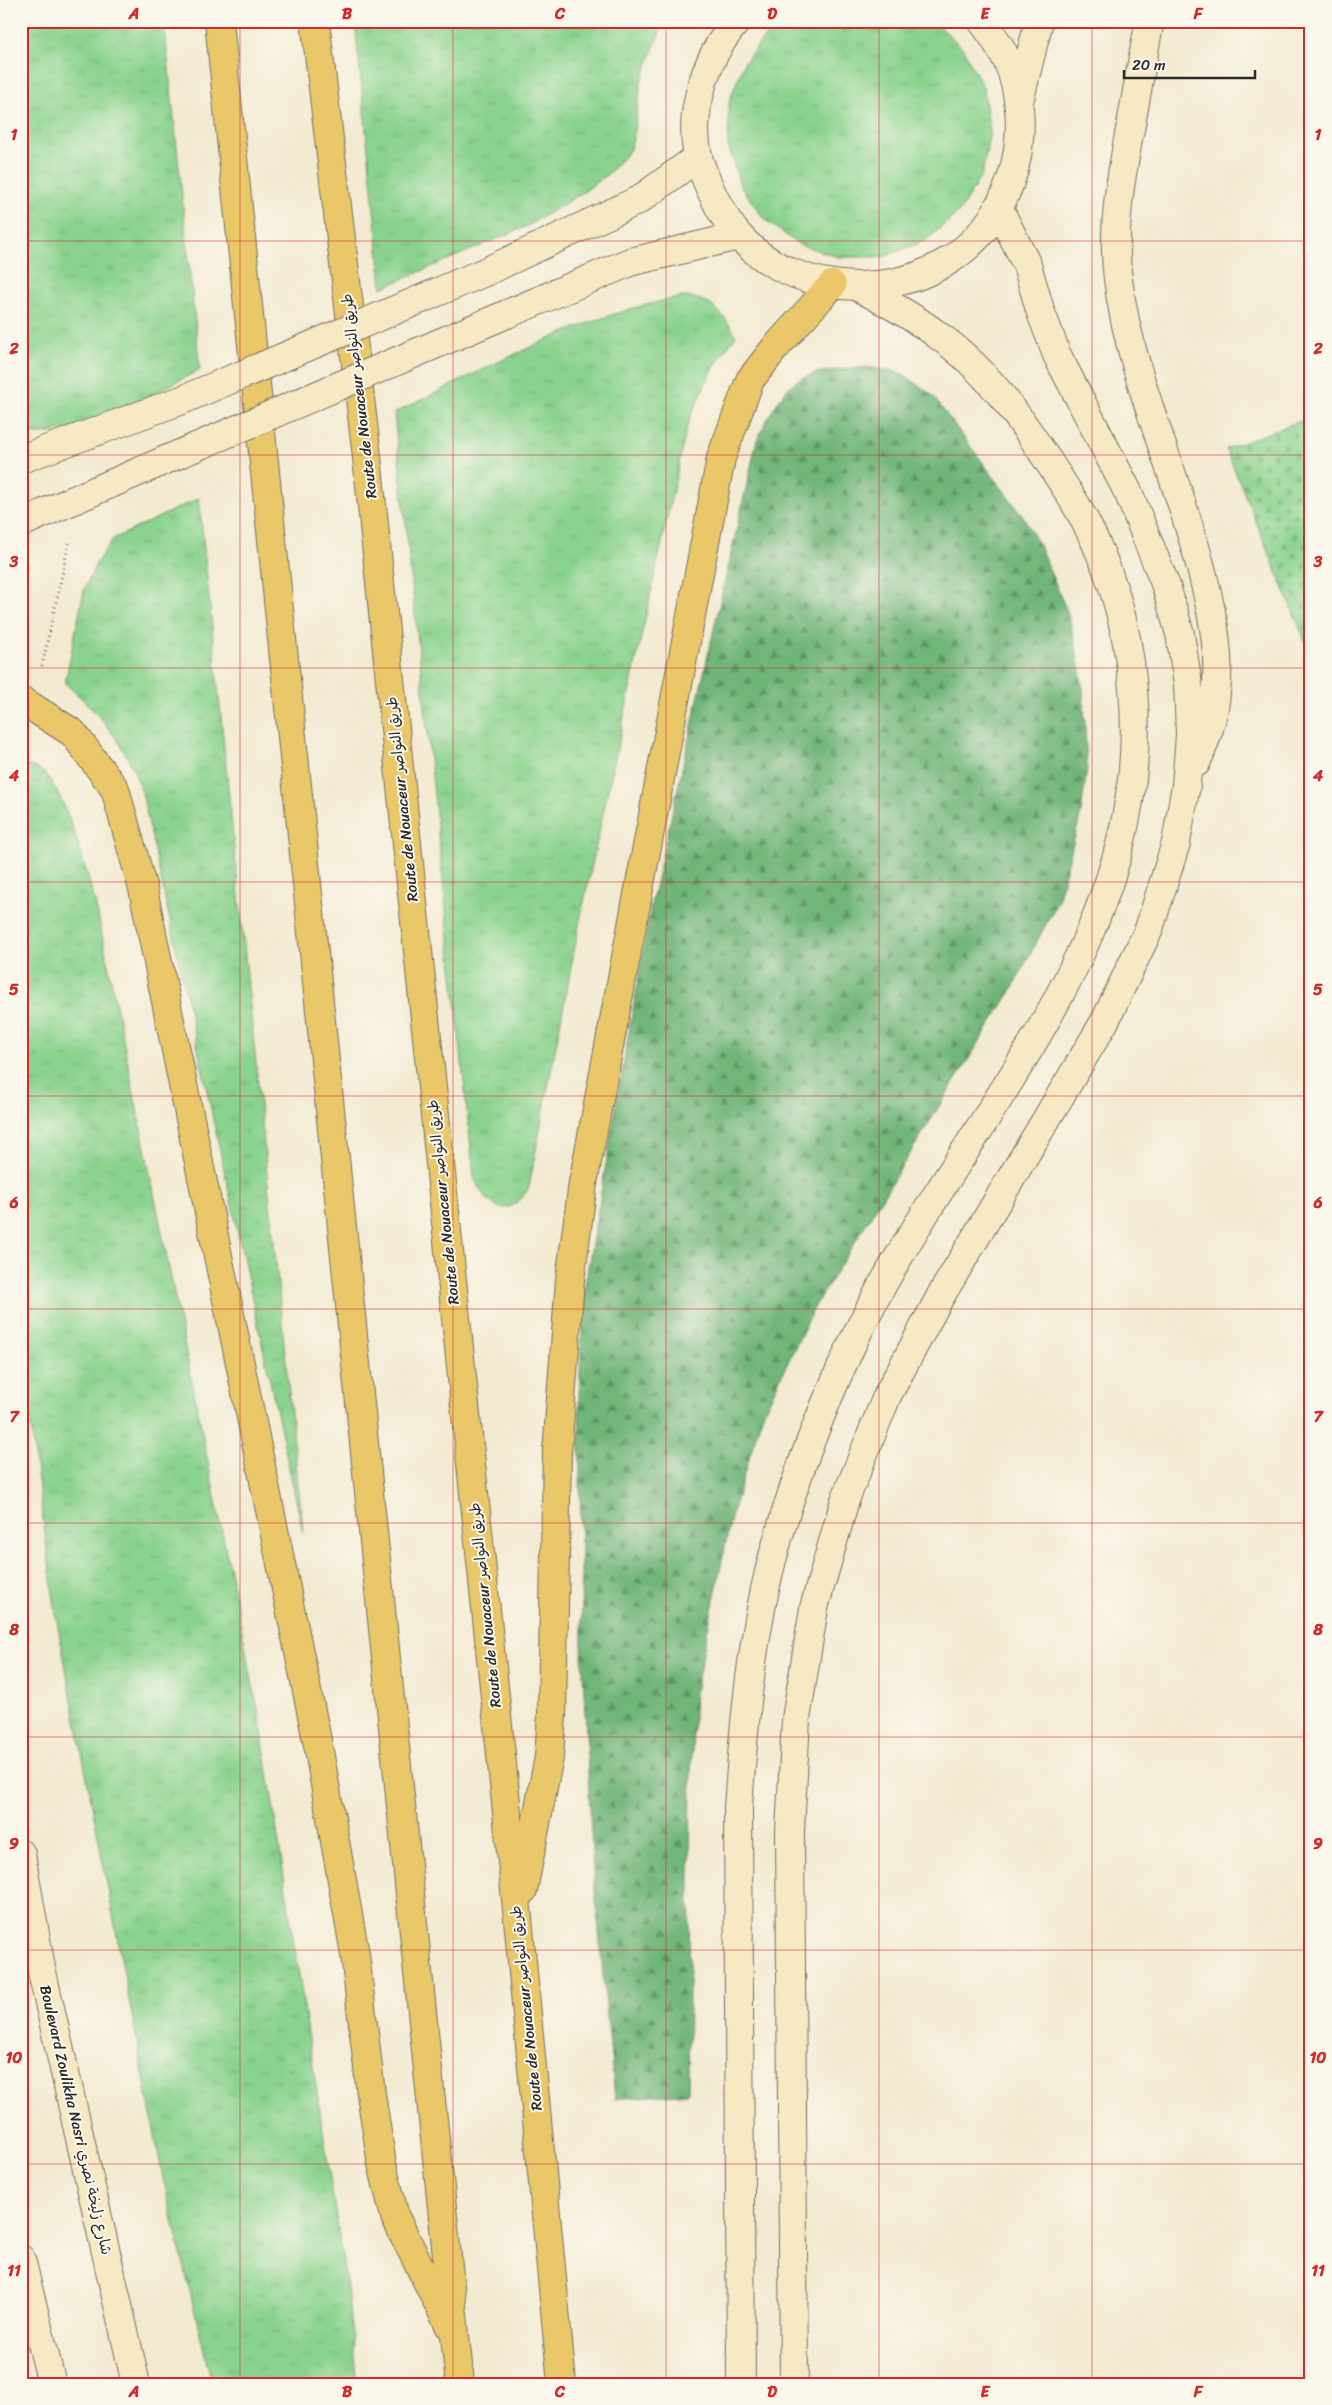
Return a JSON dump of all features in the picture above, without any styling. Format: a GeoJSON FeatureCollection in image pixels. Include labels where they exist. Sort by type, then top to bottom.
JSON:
{"type":"FeatureCollection","features":[{"type":"Feature","properties":{"kind":"highway"},"geometry":{"type":"LineString","coordinates":[[219,21],[460,2384]]}},
{"type":"Feature","properties":{"kind":"highway","name":"Route de Nouaceur طريق النواصر"},"geometry":{"type":"LineString","coordinates":[[315,21],[369,477],[518,1919],[562,2384]]}},
{"type":"Feature","properties":{"kind":"highway"},"geometry":{"type":"LineString","coordinates":[[518,1919],[549,1757],[552,1705],[557,1452],[570,1280],[583,1182],[721,458],[750,380],[775,348],[845,286]]}},
{"type":"Feature","properties":{"kind":"highway"},"geometry":{"type":"LineString","coordinates":[[21,700],[74,734],[115,789],[143,889],[318,1745],[355,1954],[371,2094],[382,2164],[395,2217],[457,2340]]}},
{"type":"Feature","properties":{"kind":"main road"},"geometry":{"type":"LineString","coordinates":[[737,21],[718,47],[707,70],[700,94],[696,119],[698,157],[711,193],[739,236],[777,265],[804,277],[845,286],[912,316],[975,366],[1003,396],[1028,430],[1083,514],[1104,560],[1120,607],[1130,657],[1134,706],[1134,756],[1130,805],[1118,854],[1097,918],[1069,979],[1025,1056],[910,1239],[854,1340],[822,1412],[772,1561],[756,1637],[745,1713],[738,1807],[741,2384]]}},
{"type":"Feature","properties":{"kind":"main road"},"geometry":{"type":"LineString","coordinates":[[845,286],[885,285],[916,278],[944,264],[969,245],[990,221],[1006,194],[1017,164],[1021,133],[1019,102],[1012,72],[998,44],[982,21]]}},
{"type":"Feature","properties":{"kind":"main road"},"geometry":{"type":"LineString","coordinates":[[1019,102],[1040,21]]}},
{"type":"Feature","properties":{"kind":"main road"},"geometry":{"type":"LineString","coordinates":[[1150,21],[1119,191],[1116,234],[1118,277],[1124,319],[1193,537],[1214,629],[1218,660],[1216,693],[1210,725],[1186,785]]}},
{"type":"Feature","properties":{"kind":"main road"},"geometry":{"type":"LineString","coordinates":[[21,459],[182,400],[485,272],[639,200],[698,157]]}},
{"type":"Feature","properties":{"kind":"main road"},"geometry":{"type":"LineString","coordinates":[[794,2384],[790,1831],[796,1719],[814,1608],[845,1500],[886,1396],[940,1297],[1104,1021],[1149,930],[1176,843],[1186,785],[1190,735],[1188,684],[1180,634],[1166,586],[1129,494],[1057,355],[1040,310],[1027,264],[998,207]]}},
{"type":"Feature","properties":{"kind":"main road"},"geometry":{"type":"LineString","coordinates":[[21,523],[630,262],[739,236]]}},
{"type":"Feature","properties":{"kind":"main road","name":"Boulevard Zoulikha Nasri شارع زليخة نصري"},"geometry":{"type":"LineString","coordinates":[[21,1854],[41,1968],[136,2384]]}},
{"type":"Feature","properties":{"kind":"main road"},"geometry":{"type":"LineString","coordinates":[[21,2259],[52,2384]]}},
{"type":"Feature","properties":{"kind":"path"},"geometry":{"type":"LineString","coordinates":[[42,666],[70,544],[53,509]]}},
{"type":"Feature","properties":{"kind":"green space"},"geometry":{"type":"Polygon","coordinates":[[[21,21],[164,21],[200,370],[110,414],[60,431],[38,434],[21,431],[21,21]]]}},
{"type":"Feature","properties":{"kind":"green space"},"geometry":{"type":"Polygon","coordinates":[[[355,21],[664,21],[641,82],[633,139],[629,151],[609,173],[582,193],[527,226],[382,288],[355,21]]]}},
{"type":"Feature","properties":{"kind":"green space"},"geometry":{"type":"Polygon","coordinates":[[[784,21],[934,21],[962,47],[983,87],[990,131],[982,175],[959,212],[925,241],[883,257],[838,257],[798,244],[764,219],[740,185],[728,144],[729,102],[744,63],[770,30],[784,21]]]}},
{"type":"Feature","properties":{"kind":"green space"},"geometry":{"type":"Polygon","coordinates":[[[683,297],[701,300],[715,308],[736,336],[720,357],[708,379],[687,426],[580,920],[529,1187],[514,1205],[506,1208],[498,1207],[485,1196],[474,1177],[394,413],[500,361],[572,330],[608,316],[645,305],[683,297]]]}},
{"type":"Feature","properties":{"kind":"green space"},"geometry":{"type":"Polygon","coordinates":[[[866,367],[890,370],[906,376],[932,395],[1023,516],[1039,545],[1069,616],[1083,689],[1087,767],[1081,813],[1058,901],[1011,991],[815,1306],[762,1416],[732,1513],[695,1692],[691,1773],[688,2093],[615,2099],[593,1870],[582,1654],[579,1393],[583,1296],[651,905],[757,440],[770,415],[793,383],[806,376],[823,372],[866,367]]]}},
{"type":"Feature","properties":{"kind":"green space"},"geometry":{"type":"Polygon","coordinates":[[[1311,417],[1311,655],[1226,449],[1311,417]]]}},
{"type":"Feature","properties":{"kind":"green space"},"geometry":{"type":"Polygon","coordinates":[[[199,498],[303,1532],[142,792],[128,759],[111,732],[91,708],[65,683],[84,590],[97,562],[113,539],[199,498]]]}},
{"type":"Feature","properties":{"kind":"green space"},"geometry":{"type":"Polygon","coordinates":[[[26,765],[43,772],[61,799],[75,835],[96,905],[260,1720],[347,2288],[357,2384],[212,2384],[163,2178],[56,1616],[21,1353],[21,766],[26,765]]]}}]}
